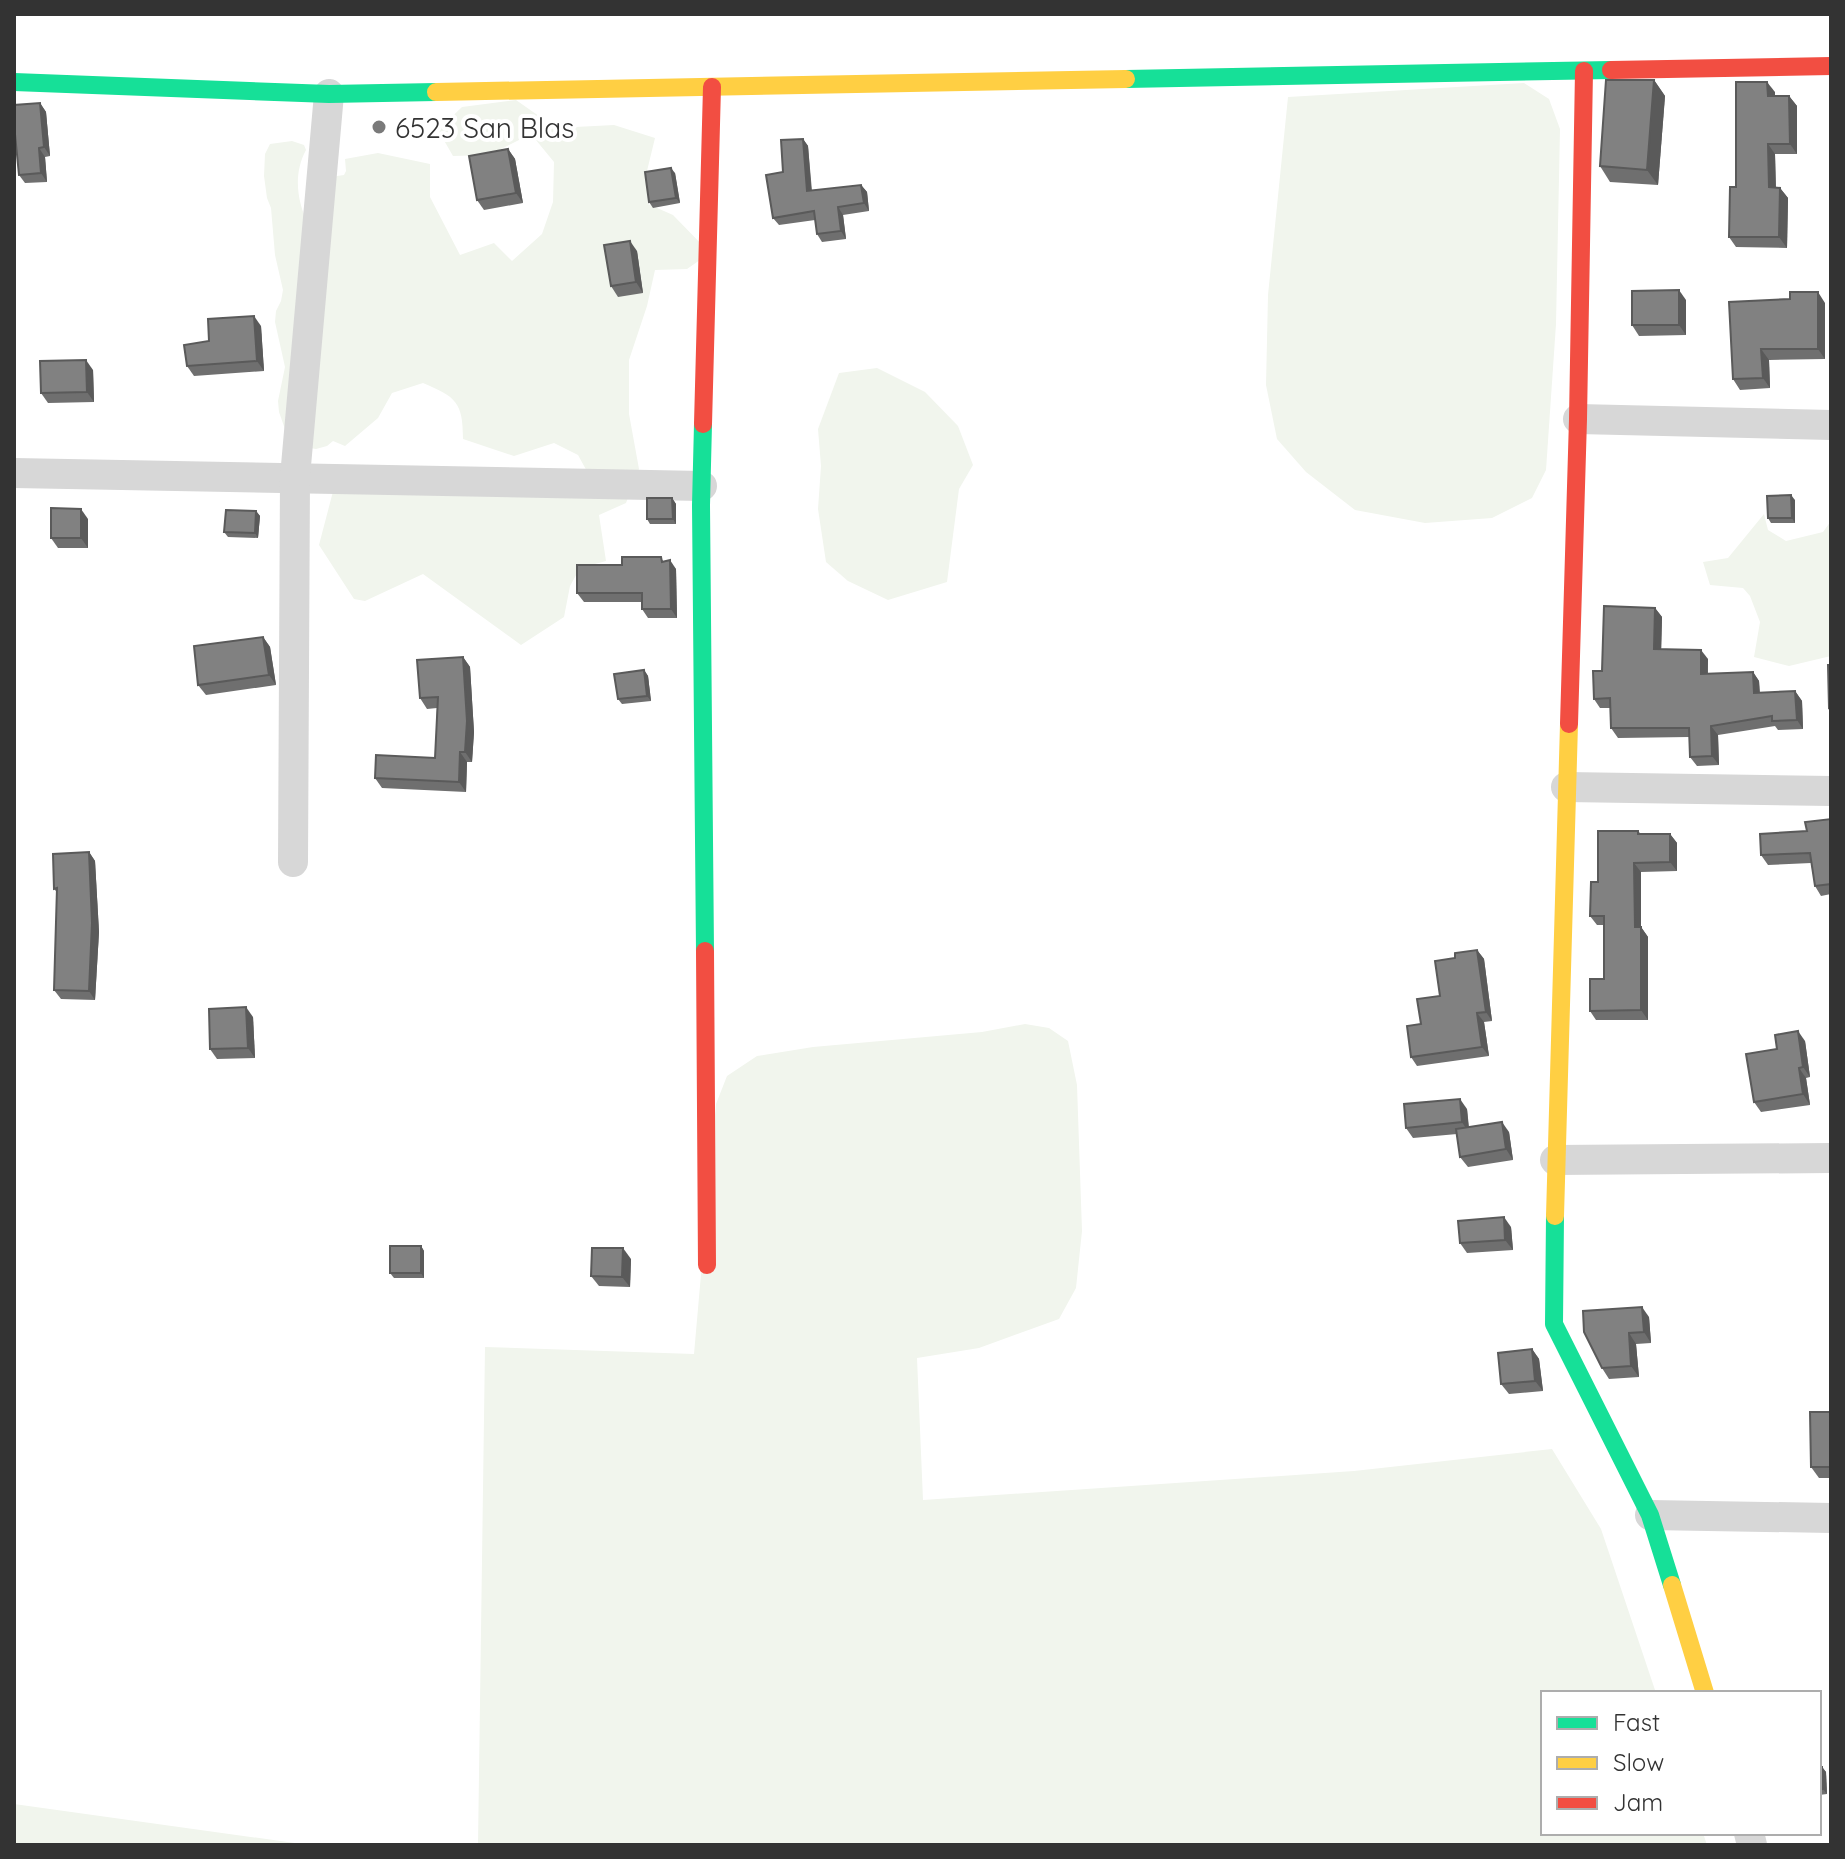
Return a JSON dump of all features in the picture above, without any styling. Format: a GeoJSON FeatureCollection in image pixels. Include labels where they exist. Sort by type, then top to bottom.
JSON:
{"type":"FeatureCollection","features":[{"type":"Feature","properties":{"kind":"street"},"geometry":{"type":"LineString","coordinates":[[14,82],[329,94],[1831,66]]}},
{"type":"Feature","properties":{"kind":"street"},"geometry":{"type":"LineString","coordinates":[[1584,71],[1578,419],[1555,1160],[1554,1324],[1650,1515],[1704,1691]]}},
{"type":"Feature","properties":{"kind":"street"},"geometry":{"type":"LineString","coordinates":[[707,1265],[702,486],[712,87]]}},
{"type":"Feature","properties":{"kind":"street"},"geometry":{"type":"LineString","coordinates":[[293,862],[295,477],[329,94]]}},
{"type":"Feature","properties":{"kind":"street"},"geometry":{"type":"LineString","coordinates":[[1578,419],[1831,425]]}},
{"type":"Feature","properties":{"kind":"street"},"geometry":{"type":"LineString","coordinates":[[14,473],[702,486]]}},
{"type":"Feature","properties":{"kind":"street"},"geometry":{"type":"LineString","coordinates":[[1566,787],[1831,791]]}},
{"type":"Feature","properties":{"kind":"street"},"geometry":{"type":"LineString","coordinates":[[1555,1160],[1831,1158]]}},
{"type":"Feature","properties":{"kind":"street"},"geometry":{"type":"LineString","coordinates":[[1650,1515],[1831,1518]]}},
{"type":"Feature","properties":{"kind":"shaded area"},"geometry":{"type":"Polygon","coordinates":[[[1524,83],[1549,99],[1560,129],[1556,324],[1546,470],[1532,498],[1492,518],[1425,523],[1355,510],[1306,472],[1277,439],[1266,385],[1268,295],[1288,97],[1524,83]]]}},
{"type":"Feature","properties":{"kind":"shaded area"},"geometry":{"type":"Polygon","coordinates":[[[516,100],[556,128],[614,125],[655,138],[646,175],[648,204],[673,215],[710,253],[687,269],[655,270],[629,360],[629,414],[639,469],[626,503],[599,515],[606,561],[580,568],[570,586],[564,617],[521,645],[423,574],[365,601],[354,599],[319,545],[336,480],[589,475],[578,455],[554,443],[514,456],[463,439],[461,417],[455,402],[443,392],[423,383],[392,393],[378,418],[345,446],[333,441],[316,449],[304,447],[286,432],[278,401],[285,367],[275,322],[283,290],[264,176],[265,154],[270,144],[292,141],[304,145],[306,150],[299,168],[298,187],[308,224],[327,181],[344,175],[345,159],[378,153],[430,164],[430,197],[460,255],[494,243],[512,261],[542,234],[553,202],[554,162],[531,134],[489,155],[453,156],[438,130],[462,107],[516,100]]]}},
{"type":"Feature","properties":{"kind":"shaded area"},"geometry":{"type":"Polygon","coordinates":[[[877,368],[925,392],[958,426],[973,465],[959,489],[947,582],[888,600],[848,581],[826,562],[818,509],[821,466],[818,429],[839,373],[877,368]]]}},
{"type":"Feature","properties":{"kind":"shaded area"},"geometry":{"type":"Polygon","coordinates":[[[1764,514],[1768,530],[1786,541],[1823,532],[1831,521],[1831,656],[1789,666],[1754,657],[1760,622],[1750,596],[1743,588],[1710,585],[1703,562],[1728,558],[1764,514]]]}},
{"type":"Feature","properties":{"kind":"shaded area"},"geometry":{"type":"Polygon","coordinates":[[[1025,1024],[1049,1028],[1068,1041],[1077,1085],[1082,1231],[1076,1288],[1059,1319],[979,1348],[917,1358],[923,1500],[1354,1471],[1552,1449],[1601,1529],[1655,1691],[1541,1691],[1541,1835],[1704,1835],[1707,1845],[478,1845],[485,1347],[694,1354],[716,1104],[727,1076],[757,1056],[813,1047],[982,1032],[1025,1024]]]}},
{"type":"Feature","properties":{"kind":"shaded area"},"geometry":{"type":"Polygon","coordinates":[[[14,1804],[309,1845],[14,1845],[14,1804]]]}},
{"type":"Feature","properties":{"kind":"building"},"geometry":{"type":"Polygon","coordinates":[[[1606,80],[1654,80],[1647,170],[1600,166],[1606,80]]]}},
{"type":"Feature","properties":{"kind":"building"},"geometry":{"type":"Polygon","coordinates":[[[1736,82],[1767,82],[1768,96],[1789,96],[1790,144],[1768,144],[1769,187],[1780,188],[1779,237],[1729,237],[1730,187],[1736,187],[1736,82]]]}},
{"type":"Feature","properties":{"kind":"building"},"geometry":{"type":"Polygon","coordinates":[[[40,103],[44,147],[39,148],[41,173],[19,175],[14,105],[40,103]]]}},
{"type":"Feature","properties":{"kind":"building"},"geometry":{"type":"Polygon","coordinates":[[[803,139],[807,191],[861,185],[864,203],[838,207],[841,231],[817,234],[814,211],[773,218],[766,175],[783,172],[781,140],[803,139]]]}},
{"type":"Feature","properties":{"kind":"building"},"geometry":{"type":"Polygon","coordinates":[[[508,149],[516,193],[477,200],[469,156],[508,149]]]}},
{"type":"Feature","properties":{"kind":"building"},"geometry":{"type":"Polygon","coordinates":[[[671,168],[676,198],[649,202],[645,172],[671,168]]]}},
{"type":"Feature","properties":{"kind":"building"},"geometry":{"type":"Polygon","coordinates":[[[630,241],[636,282],[611,286],[604,245],[630,241]]]}},
{"type":"Feature","properties":{"kind":"building"},"geometry":{"type":"Polygon","coordinates":[[[1679,290],[1679,325],[1632,325],[1632,291],[1679,290]]]}},
{"type":"Feature","properties":{"kind":"building"},"geometry":{"type":"Polygon","coordinates":[[[1790,292],[1818,292],[1818,349],[1761,349],[1763,378],[1733,379],[1729,302],[1790,299],[1790,292]]]}},
{"type":"Feature","properties":{"kind":"building"},"geometry":{"type":"Polygon","coordinates":[[[254,316],[257,361],[187,366],[184,345],[209,341],[208,319],[254,316]]]}},
{"type":"Feature","properties":{"kind":"building"},"geometry":{"type":"Polygon","coordinates":[[[86,360],[87,392],[41,393],[40,361],[86,360]]]}},
{"type":"Feature","properties":{"kind":"building"},"geometry":{"type":"Polygon","coordinates":[[[1791,495],[1792,518],[1768,518],[1767,496],[1791,495]]]}},
{"type":"Feature","properties":{"kind":"building"},"geometry":{"type":"Polygon","coordinates":[[[647,498],[672,498],[673,519],[647,519],[647,498]]]}},
{"type":"Feature","properties":{"kind":"building"},"geometry":{"type":"Polygon","coordinates":[[[51,508],[81,509],[81,538],[51,538],[51,508]]]}},
{"type":"Feature","properties":{"kind":"building"},"geometry":{"type":"Polygon","coordinates":[[[226,510],[256,511],[255,533],[224,532],[226,510]]]}},
{"type":"Feature","properties":{"kind":"building"},"geometry":{"type":"Polygon","coordinates":[[[622,557],[661,557],[662,562],[670,560],[671,609],[642,609],[642,593],[577,593],[577,565],[622,565],[622,557]]]}},
{"type":"Feature","properties":{"kind":"building"},"geometry":{"type":"Polygon","coordinates":[[[1604,606],[1655,608],[1654,649],[1701,650],[1701,674],[1753,672],[1754,693],[1795,691],[1797,720],[1772,721],[1772,716],[1711,726],[1712,756],[1690,757],[1689,728],[1611,728],[1610,698],[1594,699],[1593,671],[1602,671],[1604,606]]]}},
{"type":"Feature","properties":{"kind":"building"},"geometry":{"type":"Polygon","coordinates":[[[263,637],[269,675],[198,685],[194,646],[263,637]]]}},
{"type":"Feature","properties":{"kind":"building"},"geometry":{"type":"Polygon","coordinates":[[[463,657],[467,721],[465,752],[460,752],[459,782],[375,778],[376,755],[435,758],[438,697],[420,698],[417,660],[463,657]]]}},
{"type":"Feature","properties":{"kind":"building"},"geometry":{"type":"Polygon","coordinates":[[[1828,665],[1831,665],[1829,708],[1828,665]]]}},
{"type":"Feature","properties":{"kind":"building"},"geometry":{"type":"Polygon","coordinates":[[[644,670],[647,696],[618,699],[614,674],[644,670]]]}},
{"type":"Feature","properties":{"kind":"building"},"geometry":{"type":"Polygon","coordinates":[[[1831,819],[1831,884],[1815,886],[1810,853],[1761,855],[1760,834],[1807,831],[1805,822],[1831,819]]]}},
{"type":"Feature","properties":{"kind":"building"},"geometry":{"type":"Polygon","coordinates":[[[1598,831],[1670,834],[1670,862],[1634,863],[1635,927],[1641,927],[1641,1010],[1590,1011],[1590,979],[1604,979],[1604,916],[1590,916],[1591,882],[1598,882],[1598,831]]]}},
{"type":"Feature","properties":{"kind":"building"},"geometry":{"type":"Polygon","coordinates":[[[89,852],[92,923],[89,991],[54,990],[57,888],[54,889],[53,854],[89,852]]]}},
{"type":"Feature","properties":{"kind":"building"},"geometry":{"type":"Polygon","coordinates":[[[1477,950],[1486,1012],[1477,1013],[1482,1047],[1411,1057],[1407,1026],[1421,1024],[1417,999],[1440,996],[1435,961],[1455,958],[1455,953],[1477,950]]]}},
{"type":"Feature","properties":{"kind":"building"},"geometry":{"type":"Polygon","coordinates":[[[246,1007],[248,1048],[210,1049],[209,1009],[246,1007]]]}},
{"type":"Feature","properties":{"kind":"building"},"geometry":{"type":"Polygon","coordinates":[[[1798,1031],[1803,1094],[1754,1102],[1746,1054],[1777,1049],[1775,1035],[1798,1031]]]}},
{"type":"Feature","properties":{"kind":"building"},"geometry":{"type":"Polygon","coordinates":[[[1460,1099],[1462,1122],[1406,1128],[1404,1104],[1460,1099]]]}},
{"type":"Feature","properties":{"kind":"building"},"geometry":{"type":"Polygon","coordinates":[[[1502,1122],[1506,1149],[1460,1157],[1456,1129],[1502,1122]]]}},
{"type":"Feature","properties":{"kind":"building"},"geometry":{"type":"Polygon","coordinates":[[[1504,1217],[1505,1240],[1460,1243],[1458,1221],[1504,1217]]]}},
{"type":"Feature","properties":{"kind":"building"},"geometry":{"type":"Polygon","coordinates":[[[390,1246],[421,1246],[421,1273],[390,1273],[390,1246]]]}},
{"type":"Feature","properties":{"kind":"building"},"geometry":{"type":"Polygon","coordinates":[[[592,1248],[623,1248],[622,1277],[591,1276],[592,1248]]]}},
{"type":"Feature","properties":{"kind":"building"},"geometry":{"type":"Polygon","coordinates":[[[1642,1307],[1644,1332],[1629,1333],[1631,1366],[1602,1368],[1584,1332],[1583,1311],[1642,1307]]]}},
{"type":"Feature","properties":{"kind":"building"},"geometry":{"type":"Polygon","coordinates":[[[1532,1349],[1535,1381],[1501,1384],[1498,1353],[1532,1349]]]}},
{"type":"Feature","properties":{"kind":"building"},"geometry":{"type":"Polygon","coordinates":[[[1810,1412],[1831,1412],[1831,1467],[1811,1467],[1810,1412]]]}},
{"type":"Feature","properties":{"kind":"traffic: fast"},"geometry":{"type":"LineString","coordinates":[[1126,79],[1611,70]]}},
{"type":"Feature","properties":{"kind":"traffic: fast"},"geometry":{"type":"LineString","coordinates":[[14,82],[329,94],[436,92]]}},
{"type":"Feature","properties":{"kind":"traffic: fast"},"geometry":{"type":"LineString","coordinates":[[703,424],[705,951]]}},
{"type":"Feature","properties":{"kind":"traffic: fast"},"geometry":{"type":"LineString","coordinates":[[1555,1216],[1554,1324],[1650,1515],[1672,1585]]}},
{"type":"Feature","properties":{"kind":"traffic: slow"},"geometry":{"type":"LineString","coordinates":[[436,92],[1126,79]]}},
{"type":"Feature","properties":{"kind":"traffic: slow"},"geometry":{"type":"LineString","coordinates":[[1555,1216],[1569,724]]}},
{"type":"Feature","properties":{"kind":"traffic: slow"},"geometry":{"type":"LineString","coordinates":[[1672,1585],[1704,1691]]}},
{"type":"Feature","properties":{"kind":"traffic: jam"},"geometry":{"type":"LineString","coordinates":[[1611,70],[1831,66]]}},
{"type":"Feature","properties":{"kind":"traffic: jam"},"geometry":{"type":"LineString","coordinates":[[1569,724],[1584,71]]}},
{"type":"Feature","properties":{"kind":"traffic: jam"},"geometry":{"type":"LineString","coordinates":[[703,424],[712,87]]}},
{"type":"Feature","properties":{"kind":"traffic: jam"},"geometry":{"type":"LineString","coordinates":[[705,951],[707,1265]]}},
{"type":"Feature","properties":{"kind":"place","name":"6523 San Blas"},"geometry":{"type":"Point","coordinates":[379,127]}}]}
